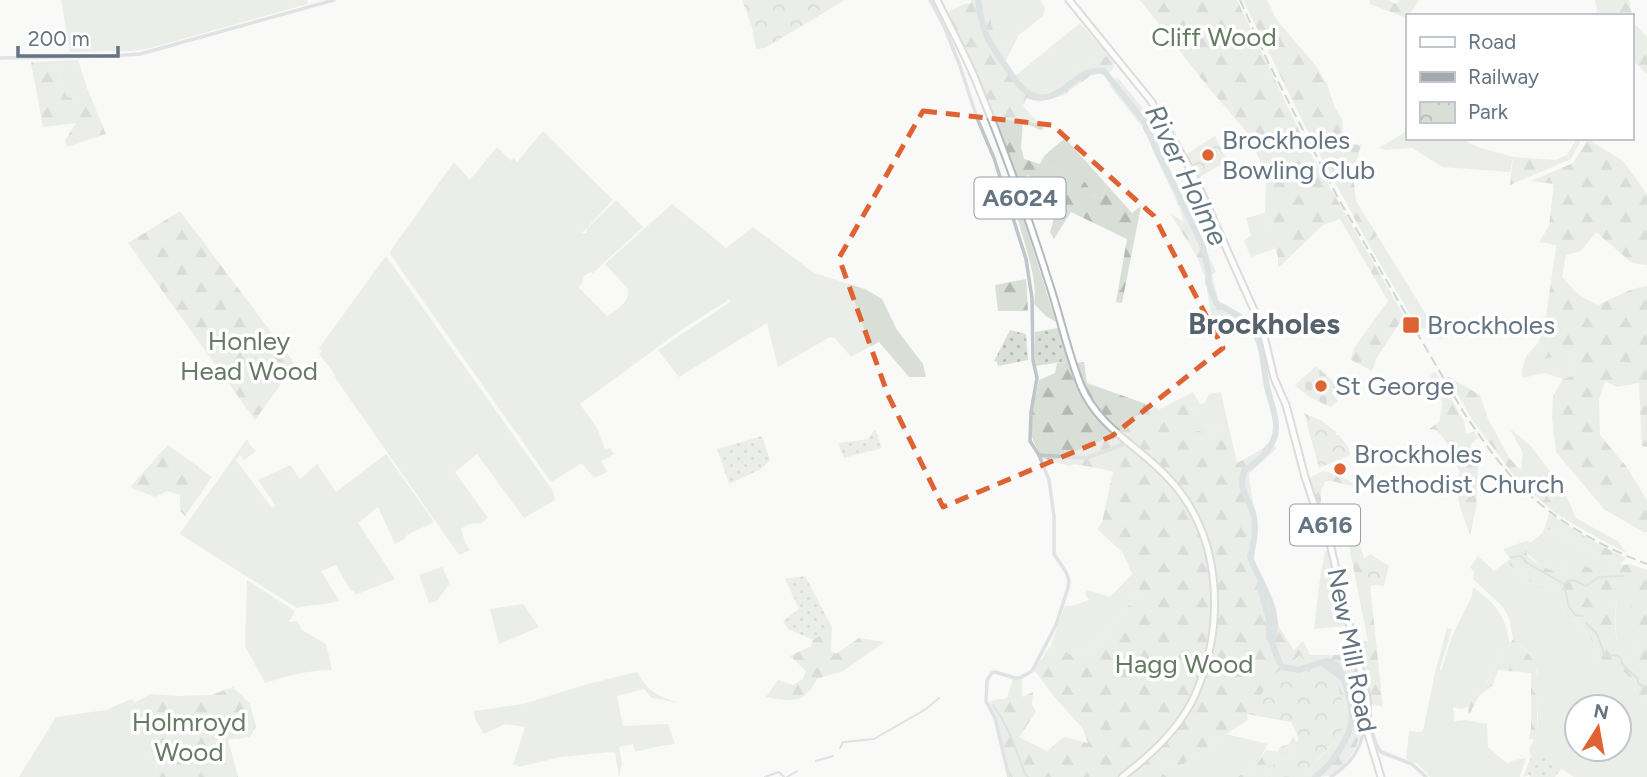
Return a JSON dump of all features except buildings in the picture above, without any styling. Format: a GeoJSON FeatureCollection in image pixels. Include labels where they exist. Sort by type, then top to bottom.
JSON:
{"type":"FeatureCollection","features":[{"type":"Feature","properties":{"kind":"main road","name":"A6024"},"geometry":{"type":"LineString","coordinates":[[937,0],[974,76],[1000,141],[1082,388],[1094,410],[1171,481],[1186,501],[1203,534],[1213,575],[1215,607],[1211,638],[1195,695],[1183,715],[1155,749],[1122,777]]}},
{"type":"Feature","properties":{"kind":"main road","name":"New Mill Road"},"geometry":{"type":"LineString","coordinates":[[1069,0],[1152,101],[1194,176],[1258,319],[1273,378],[1286,405],[1305,477],[1327,531],[1367,698],[1368,734],[1381,777]]}},
{"type":"Feature","properties":{"kind":"street"},"geometry":{"type":"LineString","coordinates":[[0,58],[140,54],[334,0]]}},
{"type":"Feature","properties":{"kind":"street"},"geometry":{"type":"LineString","coordinates":[[930,0],[960,66],[1007,195],[1026,259],[1032,298],[1033,360],[1037,378],[1031,412],[1030,441],[1039,454],[1051,488],[1054,554],[1069,581],[1056,625],[1032,671],[1015,678],[995,672],[987,680],[986,701],[995,718],[1009,777]]}},
{"type":"Feature","properties":{"kind":"street"},"geometry":{"type":"LineString","coordinates":[[1039,454],[1087,458],[1127,443]]}},
{"type":"Feature","properties":{"kind":"street"},"geometry":{"type":"LineString","coordinates":[[1331,777],[1350,762],[1367,724],[1381,752],[1410,764],[1426,777]]}},
{"type":"Feature","properties":{"kind":"highlighted area"},"geometry":{"type":"Polygon","coordinates":[[[923,111],[1052,125],[1154,216],[1223,348],[1112,436],[943,507],[888,395],[839,258],[923,111]]]}},
{"type":"Feature","properties":{"kind":"green space"},"geometry":{"type":"Polygon","coordinates":[[[61,0],[307,0],[308,4],[147,49],[70,52],[61,0]]]}},
{"type":"Feature","properties":{"kind":"green space"},"geometry":{"type":"Polygon","coordinates":[[[742,0],[845,0],[765,48],[756,49],[752,27],[742,0]]]}},
{"type":"Feature","properties":{"kind":"green space"},"geometry":{"type":"Polygon","coordinates":[[[971,0],[991,0],[991,25],[1007,58],[1005,61],[1014,77],[1037,90],[1058,89],[1084,66],[1109,55],[1115,62],[1112,71],[1090,76],[1062,96],[1038,102],[1027,98],[1023,106],[1044,129],[1040,130],[1023,122],[1021,147],[1024,159],[1040,164],[1044,156],[1046,165],[1086,183],[1093,196],[1101,198],[1107,185],[1132,213],[1141,206],[1122,303],[1116,302],[1127,239],[1071,212],[1054,239],[1050,232],[1060,201],[1028,175],[1017,181],[979,80],[948,12],[971,3],[971,0]]]}},
{"type":"Feature","properties":{"kind":"green space"},"geometry":{"type":"Polygon","coordinates":[[[991,0],[1040,0],[1045,7],[1043,16],[1019,35],[1007,58],[991,25],[991,0]]]}},
{"type":"Feature","properties":{"kind":"green space","name":"Cliff Wood"},"geometry":{"type":"Polygon","coordinates":[[[1140,0],[1237,0],[1307,147],[1404,316],[1376,359],[1372,371],[1351,360],[1354,348],[1388,301],[1340,219],[1323,225],[1278,268],[1278,257],[1265,213],[1266,182],[1261,162],[1245,130],[1140,0]]]}},
{"type":"Feature","properties":{"kind":"green space"},"geometry":{"type":"Polygon","coordinates":[[[1243,0],[1267,0],[1276,19],[1316,66],[1327,84],[1335,108],[1342,119],[1343,134],[1350,144],[1361,145],[1352,178],[1356,201],[1377,235],[1369,245],[1311,138],[1243,0]]]}},
{"type":"Feature","properties":{"kind":"green space"},"geometry":{"type":"Polygon","coordinates":[[[1370,0],[1389,0],[1396,4],[1399,0],[1419,0],[1410,14],[1406,14],[1406,18],[1370,4],[1370,0]]]}},
{"type":"Feature","properties":{"kind":"green space"},"geometry":{"type":"Polygon","coordinates":[[[1595,0],[1629,0],[1632,14],[1598,14],[1595,0]]]}},
{"type":"Feature","properties":{"kind":"green space"},"geometry":{"type":"Polygon","coordinates":[[[1633,18],[1647,37],[1647,74],[1633,61],[1633,18]]]}},
{"type":"Feature","properties":{"kind":"green space"},"geometry":{"type":"Polygon","coordinates":[[[1080,23],[1109,55],[1084,66],[1058,89],[1037,90],[1014,77],[1080,23]]]}},
{"type":"Feature","properties":{"kind":"green space"},"geometry":{"type":"Polygon","coordinates":[[[78,60],[87,88],[79,98],[67,97],[54,61],[78,60]]]}},
{"type":"Feature","properties":{"kind":"green space"},"geometry":{"type":"Polygon","coordinates":[[[54,61],[67,97],[79,98],[87,88],[106,134],[67,147],[65,140],[76,123],[43,127],[31,62],[54,61]]]}},
{"type":"Feature","properties":{"kind":"green space"},"geometry":{"type":"Polygon","coordinates":[[[1117,77],[1142,107],[1216,272],[1212,275],[1219,302],[1246,322],[1240,326],[1220,315],[1212,321],[1205,277],[1196,255],[1170,213],[1184,222],[1179,207],[1143,128],[1109,85],[1117,77]]]}},
{"type":"Feature","properties":{"kind":"green space"},"geometry":{"type":"Polygon","coordinates":[[[543,131],[613,200],[582,233],[586,233],[616,200],[643,227],[593,273],[584,276],[578,287],[607,316],[625,302],[628,289],[605,264],[672,204],[726,248],[753,227],[814,273],[865,289],[882,299],[897,330],[923,364],[926,377],[909,377],[879,342],[851,357],[835,338],[830,337],[778,367],[767,323],[679,377],[658,350],[730,302],[728,298],[580,404],[597,428],[605,449],[610,448],[614,454],[601,461],[607,472],[594,478],[582,463],[551,482],[390,254],[454,162],[470,180],[497,147],[511,161],[514,158],[517,162],[543,131]]]}},
{"type":"Feature","properties":{"kind":"green space"},"geometry":{"type":"Polygon","coordinates":[[[1406,132],[1406,140],[1463,140],[1513,157],[1510,172],[1443,167],[1412,148],[1379,148],[1406,132]]]}},
{"type":"Feature","properties":{"kind":"green space"},"geometry":{"type":"Polygon","coordinates":[[[1215,136],[1227,161],[1198,178],[1185,155],[1215,136]]]}},
{"type":"Feature","properties":{"kind":"green space"},"geometry":{"type":"Polygon","coordinates":[[[1065,138],[1107,185],[1101,198],[1093,196],[1085,183],[1046,165],[1044,156],[1065,138]]]}},
{"type":"Feature","properties":{"kind":"green space"},"geometry":{"type":"Polygon","coordinates":[[[1576,140],[1581,140],[1571,159],[1510,185],[1513,157],[1555,160],[1567,155],[1576,140]]]}},
{"type":"Feature","properties":{"kind":"green space"},"geometry":{"type":"Polygon","coordinates":[[[1590,140],[1623,161],[1647,194],[1647,265],[1632,263],[1596,232],[1581,251],[1566,255],[1562,277],[1579,295],[1598,305],[1632,289],[1647,286],[1647,447],[1642,446],[1639,383],[1617,387],[1605,381],[1599,399],[1600,435],[1626,466],[1647,500],[1647,532],[1604,509],[1556,452],[1552,417],[1553,396],[1563,379],[1573,376],[1577,364],[1570,356],[1556,357],[1539,361],[1522,371],[1526,356],[1538,343],[1544,328],[1556,249],[1556,245],[1539,242],[1549,226],[1554,184],[1531,181],[1573,163],[1590,140]]]}},
{"type":"Feature","properties":{"kind":"green space"},"geometry":{"type":"Polygon","coordinates":[[[1014,189],[1056,322],[1034,304],[1033,275],[1014,208],[1014,189]]]}},
{"type":"Feature","properties":{"kind":"green space","name":"Honley Head Wood"},"geometry":{"type":"Polygon","coordinates":[[[180,211],[295,364],[255,420],[128,243],[180,211]]]}},
{"type":"Feature","properties":{"kind":"green space"},"geometry":{"type":"Polygon","coordinates":[[[1265,213],[1276,248],[1251,257],[1244,241],[1251,235],[1246,218],[1265,213]]]}},
{"type":"Feature","properties":{"kind":"green space"},"geometry":{"type":"Polygon","coordinates":[[[1377,235],[1430,321],[1437,319],[1445,332],[1441,339],[1423,328],[1419,329],[1369,245],[1377,235]]]}},
{"type":"Feature","properties":{"kind":"green space"},"geometry":{"type":"Polygon","coordinates":[[[386,256],[553,491],[555,500],[524,518],[477,454],[455,472],[488,518],[480,524],[470,524],[461,529],[470,550],[459,555],[319,354],[322,351],[319,348],[386,256]]]}},
{"type":"Feature","properties":{"kind":"green space"},"geometry":{"type":"Polygon","coordinates":[[[1026,279],[1028,311],[998,311],[995,285],[1026,279]]]}},
{"type":"Feature","properties":{"kind":"green space"},"geometry":{"type":"Polygon","coordinates":[[[1058,328],[1068,361],[1036,366],[1035,332],[1058,328]]]}},
{"type":"Feature","properties":{"kind":"green space"},"geometry":{"type":"Polygon","coordinates":[[[1010,330],[1026,334],[1028,360],[998,366],[994,361],[1010,330]]]}},
{"type":"Feature","properties":{"kind":"green space"},"geometry":{"type":"Polygon","coordinates":[[[1552,356],[1570,356],[1577,364],[1573,376],[1563,379],[1544,373],[1523,378],[1522,371],[1537,360],[1552,356]]]}},
{"type":"Feature","properties":{"kind":"green space","name":"Hagg Wood"},"geometry":{"type":"Polygon","coordinates":[[[1084,362],[1087,383],[1160,409],[1193,392],[1200,404],[1195,413],[1195,430],[1208,433],[1229,428],[1237,463],[1264,448],[1267,443],[1277,448],[1249,474],[1257,534],[1254,559],[1279,627],[1294,650],[1303,641],[1310,655],[1351,655],[1363,696],[1363,723],[1357,744],[1345,763],[1329,776],[1302,777],[1335,742],[1345,712],[1247,714],[1248,720],[1184,764],[1162,768],[1161,773],[1168,777],[1011,777],[997,718],[989,703],[1007,698],[1013,679],[1022,680],[1022,697],[1033,692],[1032,704],[1036,712],[1019,737],[1047,751],[1064,737],[1088,743],[1083,729],[1034,670],[1051,645],[1072,655],[1089,651],[1139,594],[1138,579],[1132,574],[1123,553],[1097,529],[1102,522],[1113,472],[1074,464],[1070,466],[1042,458],[1032,437],[1031,416],[1039,380],[1055,373],[1057,363],[1084,362]]]}},
{"type":"Feature","properties":{"kind":"green space"},"geometry":{"type":"Polygon","coordinates":[[[1316,366],[1338,386],[1332,393],[1338,401],[1331,407],[1312,398],[1295,385],[1316,366]]]}},
{"type":"Feature","properties":{"kind":"green space"},"geometry":{"type":"Polygon","coordinates":[[[1434,371],[1464,421],[1466,434],[1474,432],[1478,438],[1470,445],[1478,464],[1476,509],[1470,535],[1458,496],[1460,473],[1449,446],[1437,430],[1429,429],[1439,422],[1443,402],[1426,383],[1434,371]]]}},
{"type":"Feature","properties":{"kind":"green space"},"geometry":{"type":"Polygon","coordinates":[[[1447,376],[1480,395],[1488,419],[1510,459],[1557,507],[1551,510],[1515,477],[1473,421],[1447,376]]]}},
{"type":"Feature","properties":{"kind":"green space"},"geometry":{"type":"Polygon","coordinates":[[[1221,392],[1229,428],[1208,433],[1195,430],[1195,413],[1200,404],[1205,403],[1209,394],[1221,392]]]}},
{"type":"Feature","properties":{"kind":"green space"},"geometry":{"type":"Polygon","coordinates":[[[1304,413],[1322,421],[1336,432],[1349,448],[1350,455],[1319,468],[1304,413]]]}},
{"type":"Feature","properties":{"kind":"green space"},"geometry":{"type":"Polygon","coordinates":[[[875,429],[882,448],[844,458],[838,443],[868,439],[875,429]]]}},
{"type":"Feature","properties":{"kind":"green space"},"geometry":{"type":"Polygon","coordinates":[[[1510,429],[1530,445],[1563,488],[1576,518],[1619,542],[1626,553],[1551,510],[1557,507],[1521,470],[1523,453],[1510,429]]]}},
{"type":"Feature","properties":{"kind":"green space"},"geometry":{"type":"Polygon","coordinates":[[[762,436],[770,460],[761,469],[729,484],[717,449],[762,436]]]}},
{"type":"Feature","properties":{"kind":"green space"},"geometry":{"type":"Polygon","coordinates":[[[247,439],[256,451],[244,460],[240,455],[236,460],[272,508],[275,505],[258,480],[290,465],[300,479],[317,464],[336,492],[386,454],[434,522],[395,544],[378,507],[358,523],[395,579],[355,595],[336,565],[321,571],[339,600],[297,608],[180,533],[247,439]]]}},
{"type":"Feature","properties":{"kind":"green space"},"geometry":{"type":"Polygon","coordinates":[[[168,445],[212,477],[185,516],[180,511],[180,495],[167,491],[155,497],[130,487],[168,445]]]}},
{"type":"Feature","properties":{"kind":"green space"},"geometry":{"type":"Polygon","coordinates":[[[1323,471],[1343,477],[1357,486],[1326,481],[1321,490],[1321,509],[1308,482],[1311,477],[1323,471]]]}},
{"type":"Feature","properties":{"kind":"green space"},"geometry":{"type":"Polygon","coordinates":[[[1549,513],[1626,558],[1620,564],[1545,527],[1549,513]]]}},
{"type":"Feature","properties":{"kind":"green space"},"geometry":{"type":"Polygon","coordinates":[[[1545,527],[1622,565],[1593,570],[1567,566],[1559,573],[1540,565],[1526,552],[1526,541],[1531,542],[1545,527]]]}},
{"type":"Feature","properties":{"kind":"green space"},"geometry":{"type":"Polygon","coordinates":[[[1355,532],[1370,586],[1383,707],[1370,704],[1355,641],[1368,641],[1347,536],[1355,532]]]}},
{"type":"Feature","properties":{"kind":"green space"},"geometry":{"type":"Polygon","coordinates":[[[1526,541],[1529,558],[1559,573],[1578,562],[1593,570],[1630,564],[1647,570],[1647,673],[1641,668],[1628,592],[1619,590],[1615,618],[1619,649],[1623,658],[1641,676],[1647,676],[1647,701],[1636,695],[1635,682],[1613,662],[1600,659],[1587,631],[1563,612],[1556,586],[1533,584],[1506,562],[1510,559],[1503,549],[1526,541]]]}},
{"type":"Feature","properties":{"kind":"green space"},"geometry":{"type":"Polygon","coordinates":[[[1329,550],[1345,626],[1314,629],[1325,551],[1329,550]]]}},
{"type":"Feature","properties":{"kind":"green space"},"geometry":{"type":"Polygon","coordinates":[[[1370,554],[1389,566],[1384,586],[1370,586],[1364,559],[1370,554]]]}},
{"type":"Feature","properties":{"kind":"green space"},"geometry":{"type":"Polygon","coordinates":[[[1478,556],[1494,571],[1506,562],[1533,584],[1556,586],[1563,612],[1587,631],[1600,659],[1613,662],[1635,682],[1636,695],[1647,701],[1647,777],[1574,777],[1544,757],[1531,757],[1529,748],[1534,739],[1537,739],[1535,688],[1538,672],[1527,651],[1513,639],[1509,618],[1503,607],[1473,579],[1474,572],[1470,567],[1478,556]]]}},
{"type":"Feature","properties":{"kind":"green space"},"geometry":{"type":"Polygon","coordinates":[[[442,567],[450,583],[437,601],[429,603],[419,575],[442,567]]]}},
{"type":"Feature","properties":{"kind":"green space"},"geometry":{"type":"Polygon","coordinates":[[[1132,574],[1138,579],[1139,594],[1089,651],[1072,655],[1051,645],[1065,606],[1089,600],[1085,594],[1087,590],[1110,597],[1132,574]]]}},
{"type":"Feature","properties":{"kind":"green space"},"geometry":{"type":"Polygon","coordinates":[[[805,576],[832,627],[813,640],[788,629],[783,621],[799,609],[785,579],[805,576]]]}},
{"type":"Feature","properties":{"kind":"green space"},"geometry":{"type":"Polygon","coordinates":[[[247,580],[295,611],[289,622],[297,621],[302,630],[326,644],[332,670],[298,674],[265,683],[245,646],[247,580]]]}},
{"type":"Feature","properties":{"kind":"green space"},"geometry":{"type":"Polygon","coordinates":[[[1473,587],[1501,614],[1510,643],[1492,674],[1472,697],[1469,706],[1462,709],[1453,707],[1454,721],[1467,720],[1487,724],[1488,747],[1508,764],[1526,758],[1520,777],[1430,777],[1418,764],[1406,759],[1409,731],[1423,731],[1447,628],[1452,629],[1441,672],[1452,636],[1472,596],[1473,587]]]}},
{"type":"Feature","properties":{"kind":"green space"},"geometry":{"type":"Polygon","coordinates":[[[1619,589],[1629,592],[1641,668],[1647,676],[1641,676],[1630,666],[1619,649],[1615,618],[1619,589]]]}},
{"type":"Feature","properties":{"kind":"green space"},"geometry":{"type":"Polygon","coordinates":[[[523,604],[539,627],[499,644],[490,609],[523,604]]]}},
{"type":"Feature","properties":{"kind":"green space"},"geometry":{"type":"Polygon","coordinates":[[[832,627],[831,650],[836,654],[859,638],[885,642],[843,671],[817,679],[802,698],[790,700],[766,697],[778,680],[793,685],[803,679],[806,671],[790,656],[811,646],[813,640],[832,627]]]}},
{"type":"Feature","properties":{"kind":"green space"},"geometry":{"type":"Polygon","coordinates":[[[1513,639],[1530,655],[1537,670],[1537,739],[1529,739],[1531,673],[1498,670],[1493,685],[1479,696],[1468,713],[1470,700],[1479,687],[1487,682],[1513,639]]]}},
{"type":"Feature","properties":{"kind":"green space"},"geometry":{"type":"Polygon","coordinates":[[[1300,655],[1310,666],[1334,671],[1345,712],[1339,742],[1334,742],[1302,777],[1266,777],[1277,760],[1292,752],[1299,738],[1291,722],[1247,714],[1275,674],[1300,655]]]}},
{"type":"Feature","properties":{"kind":"green space"},"geometry":{"type":"Polygon","coordinates":[[[637,672],[654,692],[679,703],[652,698],[644,689],[617,696],[623,726],[668,724],[675,744],[635,752],[633,744],[619,747],[622,764],[619,777],[615,753],[609,752],[561,757],[518,767],[513,765],[525,727],[505,724],[484,734],[475,719],[474,711],[523,704],[637,672]]]}},
{"type":"Feature","properties":{"kind":"green space","name":"Holmroyd Wood"},"geometry":{"type":"Polygon","coordinates":[[[233,687],[250,704],[256,726],[250,737],[228,740],[238,777],[155,777],[156,758],[147,749],[147,726],[135,702],[151,694],[211,695],[233,687]]]}},
{"type":"Feature","properties":{"kind":"green space"},"geometry":{"type":"Polygon","coordinates":[[[131,699],[147,726],[147,749],[156,758],[155,777],[19,777],[56,717],[106,710],[131,699]]]}},
{"type":"Feature","properties":{"kind":"green space"},"geometry":{"type":"Polygon","coordinates":[[[1226,734],[1268,744],[1255,767],[1237,777],[1168,777],[1161,773],[1162,768],[1184,764],[1226,734]]]}},
{"type":"Feature","properties":{"kind":"green space"},"geometry":{"type":"Polygon","coordinates":[[[1293,736],[1296,742],[1292,752],[1277,760],[1266,777],[1237,777],[1255,767],[1266,750],[1278,752],[1280,747],[1289,744],[1293,736]]]}},
{"type":"Feature","properties":{"kind":"green space"},"geometry":{"type":"Polygon","coordinates":[[[1531,757],[1544,757],[1562,768],[1555,777],[1523,777],[1531,757]]]}},
{"type":"Feature","properties":{"kind":"waterway","name":"River Holme"},"geometry":{"type":"LineString","coordinates":[[978,0],[982,24],[989,41],[1013,77],[1029,94],[1043,98],[1051,96],[1082,75],[1104,71],[1146,124],[1203,247],[1209,274],[1208,282],[1216,303],[1244,320],[1256,334],[1276,427],[1272,444],[1244,471],[1242,483],[1255,524],[1250,557],[1269,598],[1275,619],[1272,641]]}},
{"type":"Feature","properties":{"kind":"waterway"},"geometry":{"type":"LineString","coordinates":[[1511,557],[1521,556],[1527,563],[1564,584],[1573,580],[1586,586],[1599,577],[1623,576]]}},
{"type":"Feature","properties":{"kind":"waterway"},"geometry":{"type":"LineString","coordinates":[[1564,584],[1569,607],[1575,615],[1583,616]]}},
{"type":"Feature","properties":{"kind":"waterway","name":"River Holme"},"geometry":{"type":"LineString","coordinates":[[1260,587],[1269,620],[1269,638],[1280,663]]}},
{"type":"Feature","properties":{"kind":"waterway"},"geometry":{"type":"LineString","coordinates":[[1260,623],[1269,622]]}},
{"type":"Feature","properties":{"kind":"waterway"},"geometry":{"type":"LineString","coordinates":[[1586,623],[1597,634],[1605,656],[1616,655],[1621,658],[1622,664],[1642,686]]}},
{"type":"Feature","properties":{"kind":"waterway","name":"River Holme"},"geometry":{"type":"LineString","coordinates":[[1283,667],[1299,670],[1326,661],[1338,667],[1344,679],[1352,717],[1349,733],[1333,759],[1315,777]]}},
{"type":"Feature","properties":{"kind":"waterway","name":"River Holme"},"geometry":{"type":"LineString","coordinates":[[1322,663],[1343,678]]}},
{"type":"Feature","properties":{"kind":"waterway"},"geometry":{"type":"LineString","coordinates":[[840,748],[843,742],[874,739],[926,709],[939,698]]}},
{"type":"Feature","properties":{"kind":"waterway"},"geometry":{"type":"LineString","coordinates":[[993,705],[1028,777]]}},
{"type":"Feature","properties":{"kind":"waterway"},"geometry":{"type":"LineString","coordinates":[[816,761],[833,756]]}},
{"type":"Feature","properties":{"kind":"waterway"},"geometry":{"type":"LineString","coordinates":[[787,777],[797,771]]}},
{"type":"Feature","properties":{"kind":"waterway"},"geometry":{"type":"LineString","coordinates":[[765,777],[779,772],[784,777]]}},
{"type":"Feature","properties":{"kind":"railway"},"geometry":{"type":"LineString","coordinates":[[1240,0],[1268,62],[1338,198],[1464,413],[1487,446],[1526,491],[1557,517],[1592,539],[1647,564]]}},
{"type":"Feature","properties":{"kind":"place","name":"Brockholes Bowling Club"},"geometry":{"type":"Point","coordinates":[1208,155]}},
{"type":"Feature","properties":{"kind":"place","name":"Brockholes"},"geometry":{"type":"Point","coordinates":[1411,325]}},
{"type":"Feature","properties":{"kind":"place","name":"St George"},"geometry":{"type":"Point","coordinates":[1321,386]}},
{"type":"Feature","properties":{"kind":"place","name":"Brockholes Methodist Church"},"geometry":{"type":"Point","coordinates":[1340,469]}},
{"type":"Feature","properties":{"kind":"district","name":"Brockholes"},"geometry":{"type":"Point","coordinates":[1264,324]}}]}
